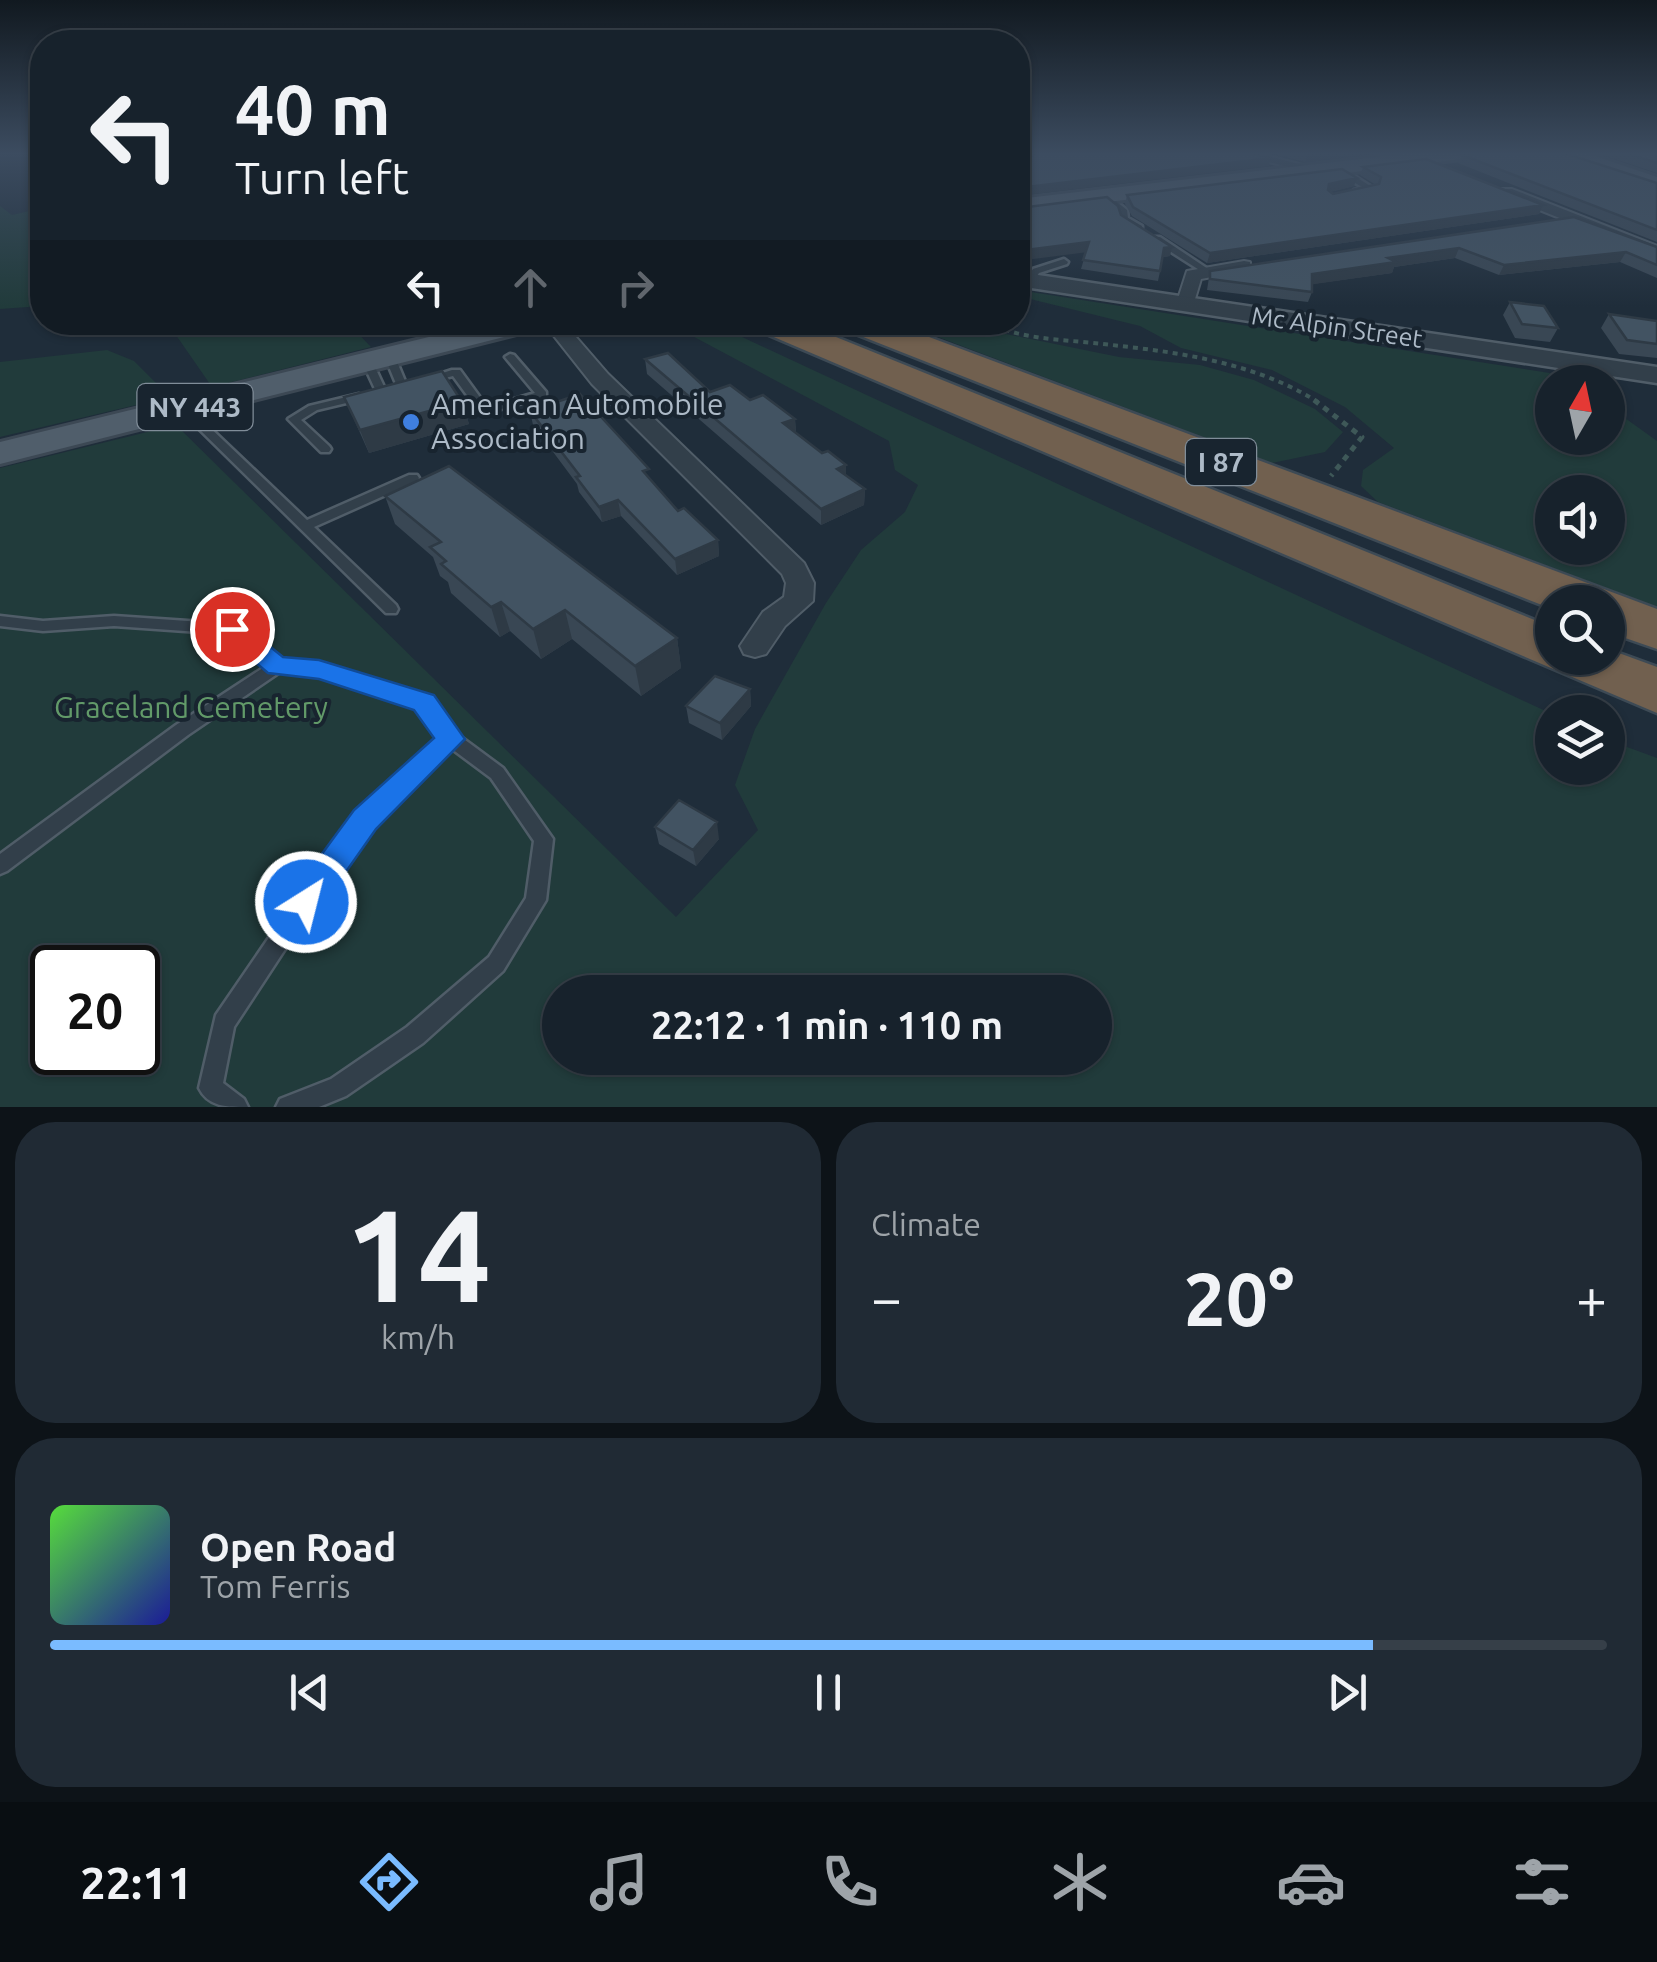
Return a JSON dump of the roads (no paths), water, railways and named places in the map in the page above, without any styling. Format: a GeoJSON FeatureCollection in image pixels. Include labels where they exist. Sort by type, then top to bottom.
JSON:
{"type":"FeatureCollection","features":[{"type":"Feature","properties":{"kind":"highway","name":"I 87"},"geometry":{"type":"LineString","coordinates":[[797,335],[1535,641]]}},
{"type":"Feature","properties":{"kind":"highway","name":"I 87"},"geometry":{"type":"LineString","coordinates":[[889,335],[1541,585]]}},
{"type":"Feature","properties":{"kind":"highway"},"geometry":{"type":"LineString","coordinates":[[1625,618],[1657,630]]}},
{"type":"Feature","properties":{"kind":"highway"},"geometry":{"type":"LineString","coordinates":[[1617,675],[1657,691]]}},
{"type":"Feature","properties":{"kind":"main road","name":"NY 443"},"geometry":{"type":"LineString","coordinates":[[0,454],[192,408],[385,374],[493,335]]}},
{"type":"Feature","properties":{"kind":"street"},"geometry":{"type":"LineString","coordinates":[[1536,204],[1657,252]]}},
{"type":"Feature","properties":{"kind":"street"},"geometry":{"type":"LineString","coordinates":[[1538,223],[1572,218]]}},
{"type":"Feature","properties":{"kind":"street"},"geometry":{"type":"LineString","coordinates":[[1184,305],[1190,278],[1207,271],[1266,263]]}},
{"type":"Feature","properties":{"kind":"street","name":"Mc Alpin Street"},"geometry":{"type":"LineString","coordinates":[[1030,281],[1657,375]]}},
{"type":"Feature","properties":{"kind":"street"},"geometry":{"type":"LineString","coordinates":[[563,335],[600,378],[794,570],[800,582],[798,601],[774,619],[755,646]]}},
{"type":"Feature","properties":{"kind":"lane"},"geometry":{"type":"LineString","coordinates":[[1114,204],[1124,212],[1124,219],[1207,271]]}},
{"type":"Feature","properties":{"kind":"lane"},"geometry":{"type":"LineString","coordinates":[[1030,275],[1064,262]]}},
{"type":"Feature","properties":{"kind":"lane"},"geometry":{"type":"LineString","coordinates":[[325,449],[294,419],[385,374],[456,372],[484,411],[542,394],[510,358]]}},
{"type":"Feature","properties":{"kind":"lane"},"geometry":{"type":"LineString","coordinates":[[192,408],[198,422],[308,524],[391,609]]}},
{"type":"Feature","properties":{"kind":"lane"},"geometry":{"type":"LineString","coordinates":[[308,524],[413,478]]}},
{"type":"Feature","properties":{"kind":"lane"},"geometry":{"type":"LineString","coordinates":[[0,621],[43,626],[114,621],[232,629],[277,666],[319,670],[424,702],[451,739],[496,773],[544,839],[536,900],[496,964],[415,1035],[338,1088],[288,1107]]}},
{"type":"Feature","properties":{"kind":"lane"},"geometry":{"type":"LineString","coordinates":[[0,865],[182,730],[277,666]]}},
{"type":"Feature","properties":{"kind":"lane"},"geometry":{"type":"LineString","coordinates":[[236,1107],[212,1088],[224,1023],[365,820],[451,739]]}},
{"type":"Feature","properties":{"kind":"place","name":"American Automobile Association"},"geometry":{"type":"Point","coordinates":[411,422]}},
{"type":"Feature","properties":{"kind":"park label","name":"Graceland Cemetery"},"geometry":{"type":"Point","coordinates":[191,708]}}]}
